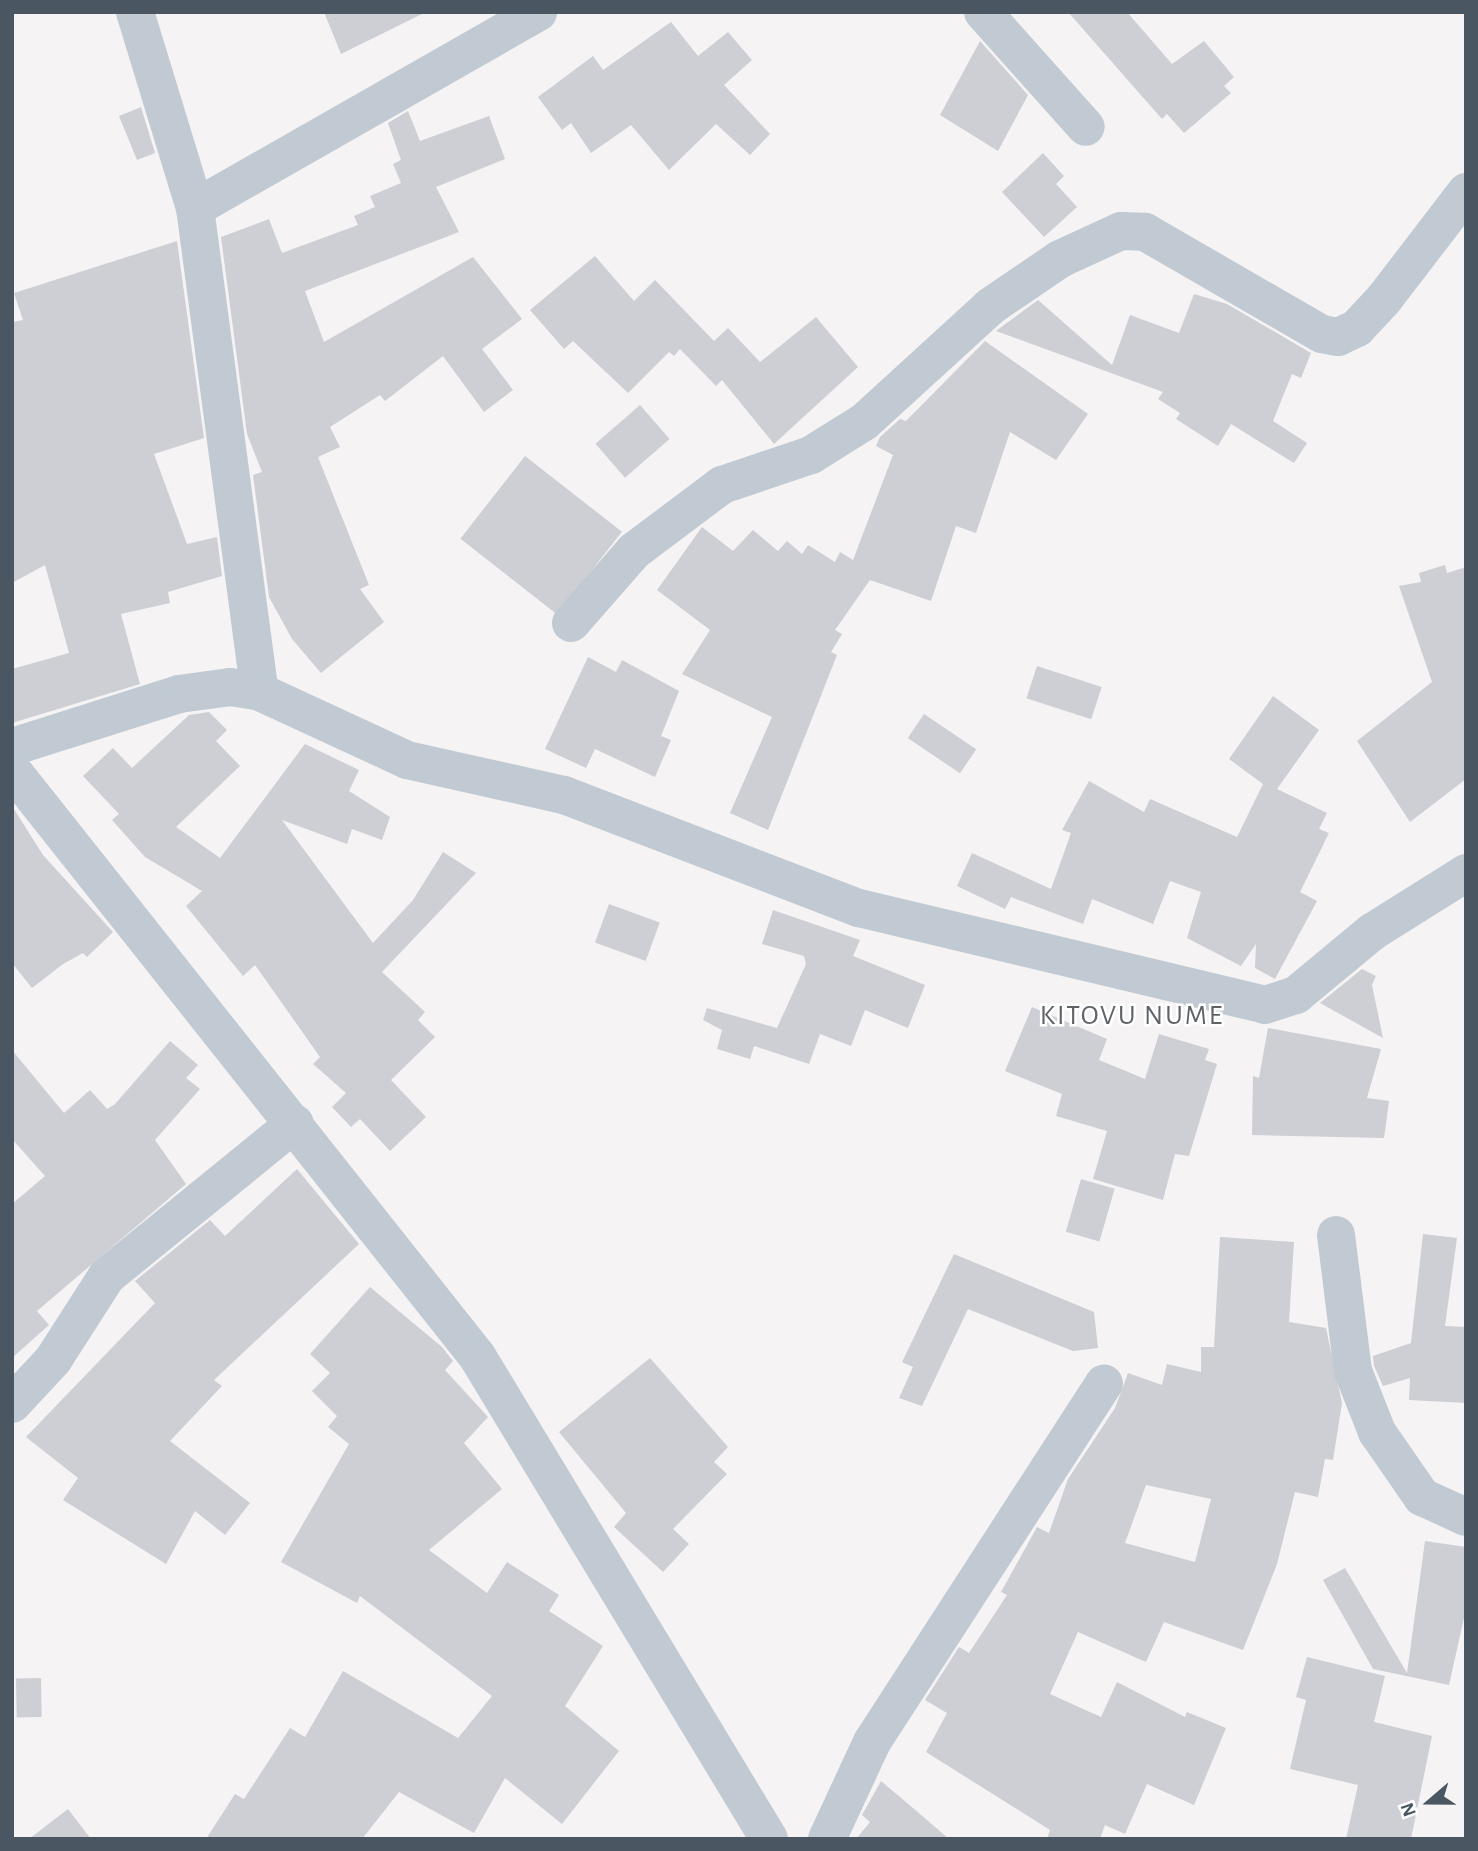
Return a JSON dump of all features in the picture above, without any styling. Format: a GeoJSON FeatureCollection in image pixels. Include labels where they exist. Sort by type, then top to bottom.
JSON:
{"type":"FeatureCollection","features":[{"type":"Feature","properties":{"kind":"street"},"geometry":{"type":"LineString","coordinates":[[135,12],[195,208],[260,692]]}},
{"type":"Feature","properties":{"kind":"street"},"geometry":{"type":"LineString","coordinates":[[195,208],[538,12]]}},
{"type":"Feature","properties":{"kind":"street"},"geometry":{"type":"LineString","coordinates":[[983,12],[1086,127]]}},
{"type":"Feature","properties":{"kind":"street"},"geometry":{"type":"LineString","coordinates":[[571,623],[634,551],[722,485],[811,455],[864,422],[991,306],[1060,259],[1121,231],[1146,232],[1322,334],[1338,337],[1357,328],[1384,299],[1466,192]]}},
{"type":"Feature","properties":{"kind":"street"},"geometry":{"type":"LineString","coordinates":[[12,747],[179,694],[230,687],[260,692],[407,760],[564,795],[859,908],[1224,999],[1265,1005],[1296,995],[1372,932],[1466,873]]}},
{"type":"Feature","properties":{"kind":"street"},"geometry":{"type":"LineString","coordinates":[[12,770],[295,1123],[477,1356],[769,1839]]}},
{"type":"Feature","properties":{"kind":"street"},"geometry":{"type":"LineString","coordinates":[[12,1404],[53,1360],[107,1276],[295,1123]]}},
{"type":"Feature","properties":{"kind":"street"},"geometry":{"type":"LineString","coordinates":[[1336,1235],[1353,1371],[1377,1432],[1422,1497],[1466,1517]]}},
{"type":"Feature","properties":{"kind":"street"},"geometry":{"type":"LineString","coordinates":[[827,1839],[872,1741],[1104,1383]]}},
{"type":"Feature","properties":{"kind":"building"},"geometry":{"type":"Polygon","coordinates":[[[324,12],[426,12],[341,54],[324,12]]]}},
{"type":"Feature","properties":{"kind":"building"},"geometry":{"type":"Polygon","coordinates":[[[1068,12],[1127,12],[1172,64],[1204,41],[1234,77],[1224,86],[1231,93],[1184,133],[1167,114],[1162,119],[1068,12]]]}},
{"type":"Feature","properties":{"kind":"building"},"geometry":{"type":"Polygon","coordinates":[[[671,22],[698,56],[728,32],[752,60],[724,85],[770,134],[750,155],[716,124],[669,170],[631,125],[591,153],[571,123],[562,130],[538,97],[593,56],[603,70],[671,22]]]}},
{"type":"Feature","properties":{"kind":"building"},"geometry":{"type":"Polygon","coordinates":[[[980,41],[1028,95],[998,151],[940,115],[980,41]]]}},
{"type":"Feature","properties":{"kind":"building"},"geometry":{"type":"Polygon","coordinates":[[[141,107],[155,153],[137,160],[119,116],[141,107]]]}},
{"type":"Feature","properties":{"kind":"building"},"geometry":{"type":"Polygon","coordinates":[[[408,111],[420,141],[489,116],[505,159],[436,187],[459,232],[305,291],[324,342],[473,257],[522,319],[482,349],[513,390],[484,412],[443,356],[385,401],[380,395],[330,427],[340,447],[318,457],[369,585],[360,589],[384,622],[321,673],[292,639],[269,597],[253,475],[262,472],[247,434],[221,237],[269,219],[282,253],[358,225],[354,216],[375,207],[370,196],[401,183],[393,164],[401,160],[388,123],[408,111]]]}},
{"type":"Feature","properties":{"kind":"building"},"geometry":{"type":"Polygon","coordinates":[[[1043,153],[1064,176],[1056,184],[1077,207],[1044,237],[1002,192],[1043,153]]]}},
{"type":"Feature","properties":{"kind":"building"},"geometry":{"type":"Polygon","coordinates":[[[177,241],[204,438],[154,454],[187,544],[217,537],[222,576],[168,592],[170,603],[121,614],[140,684],[12,723],[12,669],[69,653],[45,565],[12,583],[12,322],[23,320],[14,293],[177,241]]]}},
{"type":"Feature","properties":{"kind":"building"},"geometry":{"type":"Polygon","coordinates":[[[595,256],[634,301],[655,280],[714,341],[728,328],[760,362],[816,317],[858,367],[774,444],[722,380],[716,386],[680,349],[674,356],[669,352],[628,393],[573,341],[564,349],[530,310],[595,256]]]}},
{"type":"Feature","properties":{"kind":"building"},"geometry":{"type":"Polygon","coordinates":[[[1194,294],[1227,304],[1311,353],[1301,378],[1292,374],[1273,421],[1307,443],[1294,463],[1231,424],[1218,446],[1176,419],[1180,413],[1158,399],[1163,392],[996,331],[1038,300],[1112,365],[1130,315],[1179,333],[1194,294]]]}},
{"type":"Feature","properties":{"kind":"building"},"geometry":{"type":"Polygon","coordinates":[[[985,341],[1088,414],[1056,460],[1010,432],[976,533],[956,526],[931,601],[870,580],[835,630],[842,634],[831,652],[837,655],[768,830],[730,813],[772,717],[682,674],[710,630],[657,590],[702,527],[733,551],[753,530],[778,551],[787,541],[802,554],[808,545],[835,562],[840,552],[853,560],[893,455],[876,446],[880,437],[900,419],[906,421],[985,341]]]}},
{"type":"Feature","properties":{"kind":"building"},"geometry":{"type":"Polygon","coordinates":[[[640,405],[670,439],[625,478],[595,444],[640,405]]]}},
{"type":"Feature","properties":{"kind":"building"},"geometry":{"type":"Polygon","coordinates":[[[525,456],[622,532],[557,614],[460,539],[525,456]]]}},
{"type":"Feature","properties":{"kind":"building"},"geometry":{"type":"Polygon","coordinates":[[[1445,565],[1447,573],[1466,567],[1466,779],[1410,822],[1357,741],[1432,682],[1399,586],[1421,582],[1419,573],[1445,565]]]}},
{"type":"Feature","properties":{"kind":"building"},"geometry":{"type":"Polygon","coordinates":[[[588,657],[616,672],[622,660],[679,691],[661,736],[671,740],[655,777],[595,749],[586,768],[545,749],[588,657]]]}},
{"type":"Feature","properties":{"kind":"building"},"geometry":{"type":"Polygon","coordinates":[[[1037,666],[1102,687],[1091,719],[1026,698],[1037,666]]]}},
{"type":"Feature","properties":{"kind":"building"},"geometry":{"type":"Polygon","coordinates":[[[1273,696],[1319,730],[1277,789],[1327,813],[1319,829],[1329,833],[1300,892],[1317,901],[1275,979],[1255,968],[1256,944],[1241,966],[1187,938],[1201,892],[1170,881],[1153,924],[1092,899],[1083,924],[1011,897],[1005,909],[957,886],[972,853],[1051,889],[1071,833],[1062,830],[1089,781],[1144,812],[1150,799],[1237,837],[1263,784],[1229,759],[1273,696]]]}},
{"type":"Feature","properties":{"kind":"building"},"geometry":{"type":"Polygon","coordinates":[[[209,712],[227,730],[216,741],[240,766],[176,827],[220,858],[305,744],[359,770],[349,791],[390,817],[382,840],[352,829],[347,844],[282,820],[373,943],[413,900],[443,852],[476,873],[382,972],[425,1012],[418,1020],[435,1037],[391,1080],[426,1117],[390,1151],[360,1119],[351,1127],[332,1107],[346,1093],[313,1064],[320,1057],[255,965],[243,976],[186,906],[202,891],[145,857],[112,820],[119,814],[83,776],[113,748],[132,768],[189,715],[209,712]]]}},
{"type":"Feature","properties":{"kind":"building"},"geometry":{"type":"Polygon","coordinates":[[[924,714],[976,749],[960,773],[908,738],[924,714]]]}},
{"type":"Feature","properties":{"kind":"building"},"geometry":{"type":"Polygon","coordinates":[[[12,806],[43,855],[113,932],[87,957],[83,953],[63,964],[32,988],[12,963],[12,806]]]}},
{"type":"Feature","properties":{"kind":"building"},"geometry":{"type":"Polygon","coordinates":[[[609,904],[660,922],[646,961],[595,943],[609,904]]]}},
{"type":"Feature","properties":{"kind":"building"},"geometry":{"type":"Polygon","coordinates":[[[773,910],[860,940],[853,956],[925,985],[908,1028],[865,1010],[851,1046],[820,1034],[809,1064],[754,1046],[750,1059],[717,1049],[722,1030],[703,1020],[707,1008],[777,1028],[806,964],[804,956],[762,944],[773,910]]]}},
{"type":"Feature","properties":{"kind":"building"},"geometry":{"type":"Polygon","coordinates":[[[1362,969],[1376,976],[1372,985],[1383,1038],[1320,1003],[1362,969]]]}},
{"type":"Feature","properties":{"kind":"building"},"geometry":{"type":"Polygon","coordinates":[[[1032,1007],[1107,1039],[1099,1060],[1145,1079],[1159,1034],[1209,1049],[1205,1060],[1217,1064],[1189,1156],[1175,1154],[1163,1200],[1093,1179],[1107,1131],[1056,1116],[1062,1094],[1005,1071],[1032,1007]]]}},
{"type":"Feature","properties":{"kind":"building"},"geometry":{"type":"Polygon","coordinates":[[[1268,1028],[1381,1049],[1367,1098],[1389,1101],[1384,1138],[1252,1135],[1253,1076],[1259,1078],[1268,1028]]]}},
{"type":"Feature","properties":{"kind":"building"},"geometry":{"type":"Polygon","coordinates":[[[170,1041],[198,1065],[186,1078],[200,1089],[155,1140],[186,1184],[37,1311],[49,1325],[12,1358],[12,1204],[45,1176],[12,1139],[12,1050],[64,1113],[90,1090],[107,1109],[115,1104],[170,1041]]]}},
{"type":"Feature","properties":{"kind":"building"},"geometry":{"type":"Polygon","coordinates":[[[297,1169],[359,1244],[214,1380],[222,1386],[170,1441],[250,1503],[225,1535],[195,1511],[166,1564],[63,1500],[78,1478],[26,1437],[155,1303],[135,1281],[210,1220],[225,1236],[297,1169]]]}},
{"type":"Feature","properties":{"kind":"building"},"geometry":{"type":"Polygon","coordinates":[[[1081,1179],[1115,1189],[1099,1242],[1066,1232],[1081,1179]]]}},
{"type":"Feature","properties":{"kind":"building"},"geometry":{"type":"Polygon","coordinates":[[[1423,1234],[1457,1238],[1445,1326],[1466,1327],[1466,1403],[1409,1400],[1410,1378],[1383,1386],[1374,1366],[1373,1356],[1411,1343],[1423,1234]]]}},
{"type":"Feature","properties":{"kind":"building"},"geometry":{"type":"Polygon","coordinates":[[[1220,1237],[1294,1242],[1289,1322],[1326,1328],[1342,1403],[1333,1460],[1325,1459],[1318,1497],[1295,1492],[1277,1564],[1243,1650],[1164,1622],[1146,1662],[1078,1632],[1050,1694],[1101,1717],[1117,1682],[1185,1717],[1187,1712],[1226,1728],[1194,1805],[1147,1784],[1125,1834],[1105,1825],[1100,1839],[1047,1839],[1050,1830],[926,1752],[947,1713],[925,1700],[959,1647],[969,1653],[1007,1595],[1001,1592],[1037,1527],[1049,1533],[1068,1479],[1115,1408],[1128,1373],[1162,1385],[1167,1364],[1201,1372],[1201,1347],[1214,1347],[1220,1237]],[[1146,1485],[1125,1543],[1195,1562],[1211,1499],[1146,1485]]]}},
{"type":"Feature","properties":{"kind":"building"},"geometry":{"type":"Polygon","coordinates":[[[954,1254],[1094,1312],[1098,1348],[1073,1351],[968,1309],[922,1406],[899,1398],[913,1367],[902,1362],[954,1254]]]}},
{"type":"Feature","properties":{"kind":"building"},"geometry":{"type":"Polygon","coordinates":[[[370,1287],[442,1347],[453,1361],[445,1370],[488,1417],[464,1443],[502,1489],[429,1550],[487,1593],[507,1562],[559,1595],[549,1611],[603,1646],[565,1706],[619,1751],[562,1824],[505,1778],[474,1833],[399,1792],[362,1839],[206,1839],[235,1794],[244,1799],[290,1728],[305,1737],[343,1671],[458,1738],[492,1696],[360,1596],[357,1603],[281,1562],[349,1444],[328,1427],[337,1416],[312,1391],[330,1373],[310,1354],[370,1287]]]}},
{"type":"Feature","properties":{"kind":"building"},"geometry":{"type":"Polygon","coordinates":[[[650,1358],[728,1447],[714,1462],[727,1474],[673,1529],[689,1544],[663,1572],[614,1527],[626,1513],[559,1432],[650,1358]]]}},
{"type":"Feature","properties":{"kind":"building"},"geometry":{"type":"Polygon","coordinates":[[[1425,1541],[1466,1547],[1466,1609],[1449,1685],[1373,1669],[1323,1580],[1345,1568],[1407,1673],[1425,1541]]]}},
{"type":"Feature","properties":{"kind":"building"},"geometry":{"type":"Polygon","coordinates":[[[1307,1657],[1385,1676],[1374,1722],[1432,1736],[1411,1839],[1346,1839],[1358,1785],[1290,1769],[1306,1700],[1296,1697],[1307,1657]]]}},
{"type":"Feature","properties":{"kind":"building"},"geometry":{"type":"Polygon","coordinates":[[[16,1678],[41,1678],[42,1717],[17,1717],[16,1678]]]}},
{"type":"Feature","properties":{"kind":"building"},"geometry":{"type":"Polygon","coordinates":[[[881,1781],[949,1839],[856,1839],[870,1822],[862,1815],[881,1781]]]}},
{"type":"Feature","properties":{"kind":"building"},"geometry":{"type":"Polygon","coordinates":[[[68,1809],[91,1839],[29,1839],[68,1809]]]}},
{"type":"Feature","properties":{"kind":"district","name":"KITOVU NUME"},"geometry":{"type":"Point","coordinates":[1132,1016]}}]}
